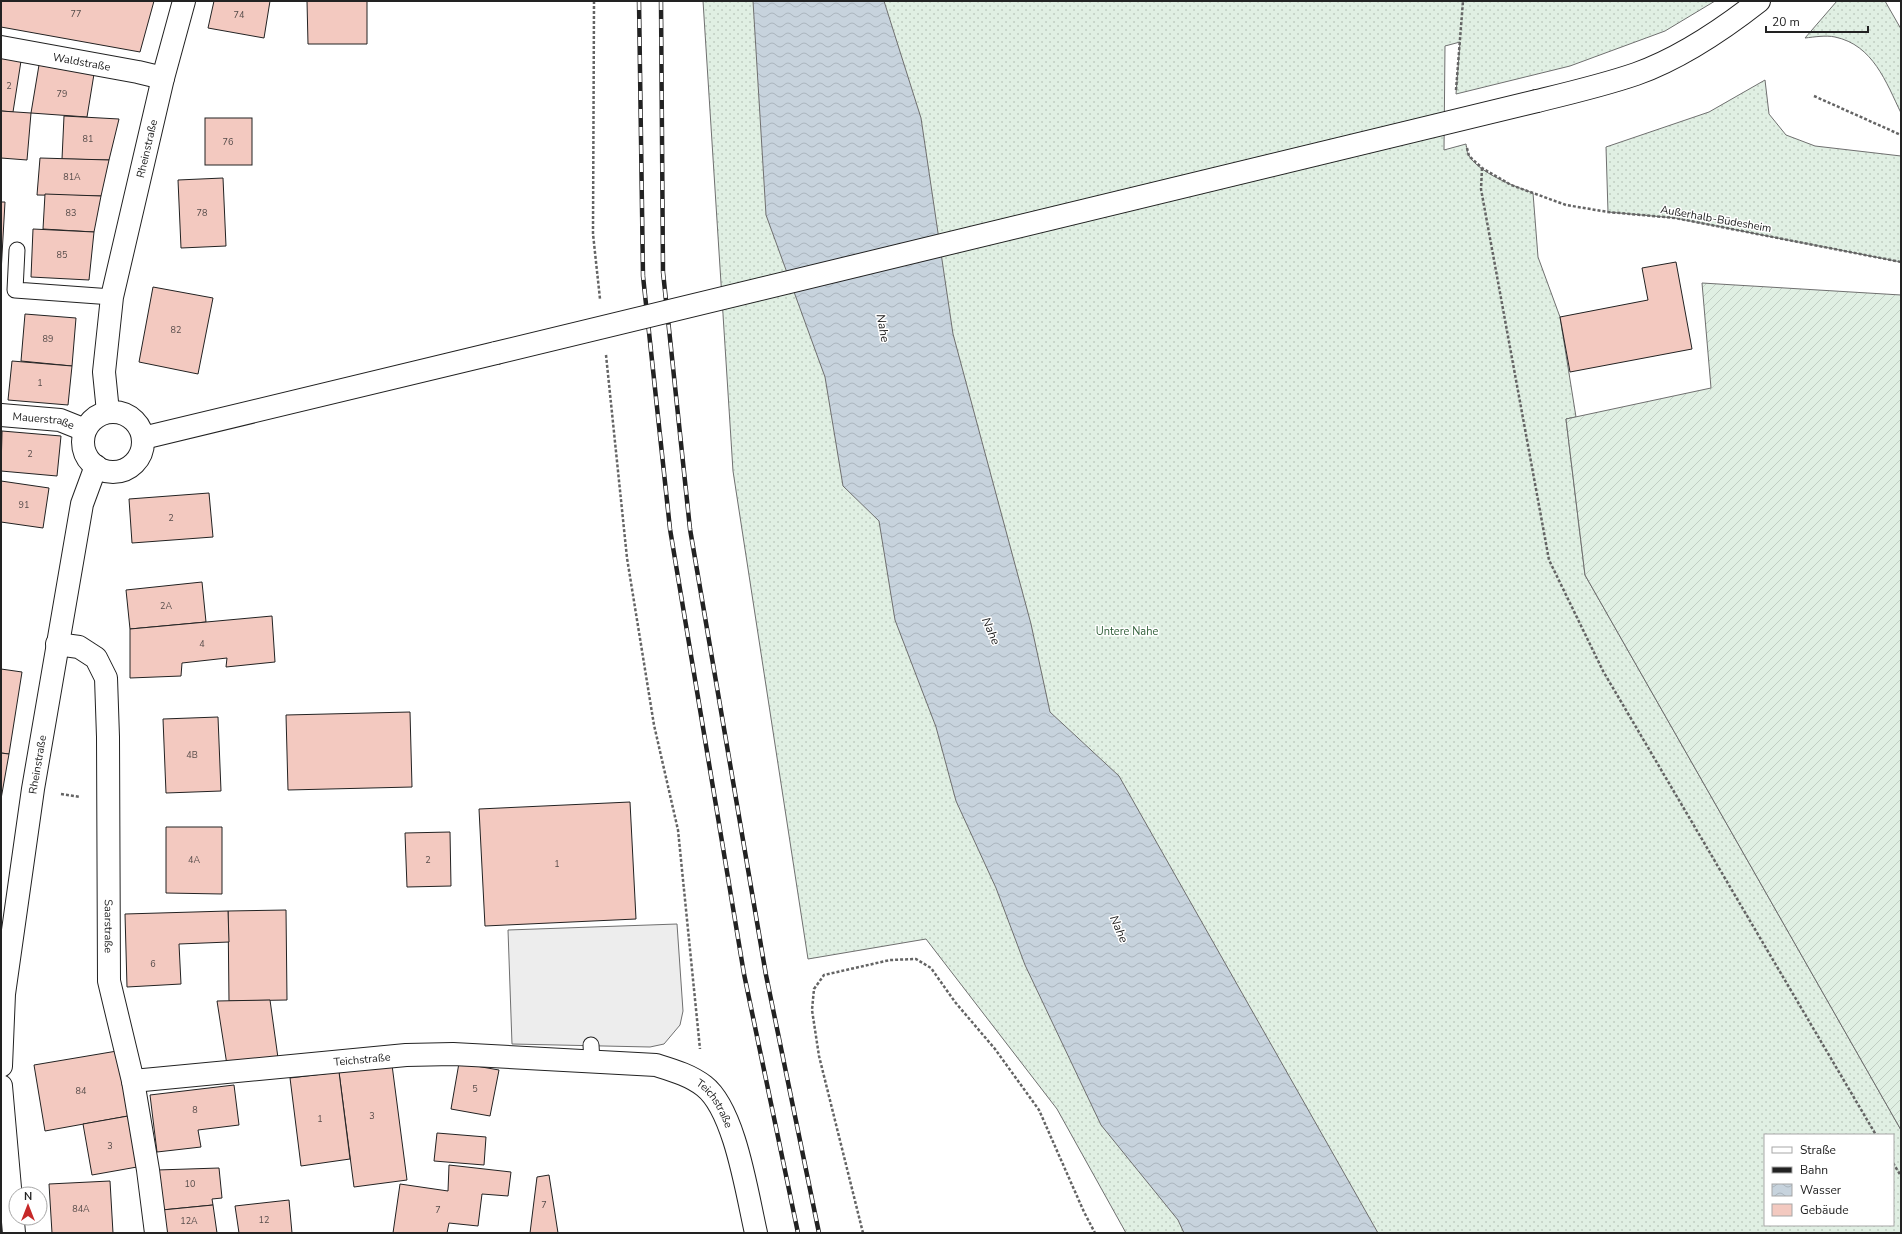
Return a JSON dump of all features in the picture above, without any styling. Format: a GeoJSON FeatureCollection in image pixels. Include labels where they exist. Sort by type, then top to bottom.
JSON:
{"type":"FeatureCollection","features":[{"type":"Feature","properties":{"kind":"street","name":"Rheinstraße"},"geometry":{"type":"LineString","coordinates":[[108,412],[104,372],[112,297],[163,78],[184,1]]}},
{"type":"Feature","properties":{"kind":"street"},"geometry":{"type":"LineString","coordinates":[[142,438],[1536,102],[1638,73],[1692,48],[1729,24],[1760,1]]}},
{"type":"Feature","properties":{"kind":"street","name":"Waldstraße"},"geometry":{"type":"LineString","coordinates":[[1,47],[163,78]]}},
{"type":"Feature","properties":{"kind":"street"},"geometry":{"type":"LineString","coordinates":[[108,412],[118,412],[131,418],[140,429],[142,438],[142,448],[138,457],[132,464],[115,472],[96,466],[88,459],[84,450],[83,440],[85,430],[90,422],[98,416],[108,412]]}},
{"type":"Feature","properties":{"kind":"street","name":"Mauerstraße"},"geometry":{"type":"LineString","coordinates":[[1,415],[60,420],[85,430]]}},
{"type":"Feature","properties":{"kind":"street","name":"Rheinstraße"},"geometry":{"type":"LineString","coordinates":[[1,1066],[4,994],[33,789],[82,504],[96,466]]}},
{"type":"Feature","properties":{"kind":"street","name":"Saarstraße"},"geometry":{"type":"LineString","coordinates":[[57,644],[79,647],[96,658],[106,678],[108,737],[107,801],[109,981],[133,1081],[148,1170],[156,1233]]}},
{"type":"Feature","properties":{"kind":"street","name":"Teichstraße"},"geometry":{"type":"LineString","coordinates":[[133,1081],[406,1055],[592,1054],[656,1065],[682,1074],[704,1086],[721,1106],[732,1133],[756,1233]]}},
{"type":"Feature","properties":{"kind":"street"},"geometry":{"type":"LineString","coordinates":[[1,1086],[14,1233]]}},
{"type":"Feature","properties":{"kind":"lane"},"geometry":{"type":"LineString","coordinates":[[17,250],[15,290],[112,297]]}},
{"type":"Feature","properties":{"kind":"path"},"geometry":{"type":"LineString","coordinates":[[594,1],[593,234],[600,301]]}},
{"type":"Feature","properties":{"kind":"path"},"geometry":{"type":"LineString","coordinates":[[1456,94],[1463,1]]}},
{"type":"Feature","properties":{"kind":"path"},"geometry":{"type":"LineString","coordinates":[[1814,96],[1901,135]]}},
{"type":"Feature","properties":{"kind":"path","name":"Außerhalb-Büdesheim"},"geometry":{"type":"LineString","coordinates":[[1466,144],[1469,156],[1482,168],[1511,185],[1566,205],[1608,212],[1675,218],[1901,262]]}},
{"type":"Feature","properties":{"kind":"path"},"geometry":{"type":"LineString","coordinates":[[1482,168],[1481,189],[1549,560],[1603,671],[1875,1134]]}},
{"type":"Feature","properties":{"kind":"path"},"geometry":{"type":"LineString","coordinates":[[605,348],[627,558],[654,725],[678,830],[704,1086]]}},
{"type":"Feature","properties":{"kind":"path"},"geometry":{"type":"LineString","coordinates":[[33,789],[107,801]]}},
{"type":"Feature","properties":{"kind":"path"},"geometry":{"type":"LineString","coordinates":[[863,1233],[819,1056],[812,1010],[814,989],[824,975],[890,960],[916,959],[931,968],[955,1002],[994,1049],[1040,1110],[1084,1212],[1095,1233]]}},
{"type":"Feature","properties":{"kind":"path"},"geometry":{"type":"LineString","coordinates":[[1894,1165],[1901,1176]]}},
{"type":"Feature","properties":{"kind":"green space","name":"Untere Nahe"},"geometry":{"type":"Polygon","coordinates":[[[703,1],[1715,1],[1665,31],[1570,66],[1456,94],[1460,42],[1445,46],[1444,150],[1466,144],[1468,155],[1481,168],[1498,179],[1533,193],[1538,257],[1560,317],[1576,417],[1566,419],[1585,575],[1901,1130],[1901,1233],[1126,1233],[1057,1109],[926,939],[808,959],[733,471],[703,1]]]}},
{"type":"Feature","properties":{"kind":"green space"},"geometry":{"type":"Polygon","coordinates":[[[1837,1],[1885,1],[1901,29],[1901,113],[1884,77],[1877,66],[1869,56],[1859,48],[1848,41],[1831,36],[1805,38],[1837,1]]]}},
{"type":"Feature","properties":{"kind":"green space"},"geometry":{"type":"Polygon","coordinates":[[[1765,80],[1769,114],[1786,135],[1815,146],[1901,156],[1901,262],[1675,218],[1608,212],[1606,147],[1709,112],[1765,80]]]}},
{"type":"Feature","properties":{"kind":"green space"},"geometry":{"type":"Polygon","coordinates":[[[1702,283],[1901,295],[1901,1130],[1585,575],[1566,419],[1711,388],[1702,283]]]}},
{"type":"Feature","properties":{"kind":"shaded area"},"geometry":{"type":"Polygon","coordinates":[[[677,924],[683,1011],[680,1025],[664,1044],[650,1047],[512,1044],[508,930],[677,924]]]}},
{"type":"Feature","properties":{"kind":"water","name":"Nahe"},"geometry":{"type":"Polygon","coordinates":[[[753,1],[884,1],[921,118],[953,334],[1031,624],[1050,712],[1119,776],[1378,1233],[1184,1233],[1178,1220],[1101,1125],[1025,965],[996,888],[956,801],[936,727],[895,620],[879,521],[843,486],[825,377],[766,215],[753,1]]]}},
{"type":"Feature","properties":{"kind":"building"},"geometry":{"type":"Polygon","coordinates":[[[1,1],[154,1],[140,52],[1,27],[1,1]]]}},
{"type":"Feature","properties":{"kind":"building"},"geometry":{"type":"Polygon","coordinates":[[[214,1],[270,1],[264,38],[208,28],[214,1]]]}},
{"type":"Feature","properties":{"kind":"building"},"geometry":{"type":"Polygon","coordinates":[[[307,1],[367,1],[367,44],[308,44],[307,1]]]}},
{"type":"Feature","properties":{"kind":"building"},"geometry":{"type":"Polygon","coordinates":[[[1,58],[21,61],[13,112],[1,111],[1,58]]]}},
{"type":"Feature","properties":{"kind":"building"},"geometry":{"type":"Polygon","coordinates":[[[39,65],[94,74],[87,117],[31,113],[39,65]]]}},
{"type":"Feature","properties":{"kind":"building"},"geometry":{"type":"Polygon","coordinates":[[[1,111],[31,113],[27,160],[1,158],[1,111]]]}},
{"type":"Feature","properties":{"kind":"building"},"geometry":{"type":"Polygon","coordinates":[[[64,116],[119,119],[109,160],[62,159],[64,116]]]}},
{"type":"Feature","properties":{"kind":"building"},"geometry":{"type":"Polygon","coordinates":[[[205,118],[252,118],[252,165],[205,165],[205,118]]]}},
{"type":"Feature","properties":{"kind":"building"},"geometry":{"type":"Polygon","coordinates":[[[40,158],[109,160],[101,196],[37,195],[40,158]]]}},
{"type":"Feature","properties":{"kind":"building"},"geometry":{"type":"Polygon","coordinates":[[[223,178],[226,246],[181,248],[178,180],[223,178]]]}},
{"type":"Feature","properties":{"kind":"building"},"geometry":{"type":"Polygon","coordinates":[[[45,194],[101,196],[94,232],[43,229],[45,194]]]}},
{"type":"Feature","properties":{"kind":"building"},"geometry":{"type":"Polygon","coordinates":[[[1,202],[5,202],[1,273],[1,202]]]}},
{"type":"Feature","properties":{"kind":"building"},"geometry":{"type":"Polygon","coordinates":[[[33,229],[94,232],[89,280],[31,277],[33,229]]]}},
{"type":"Feature","properties":{"kind":"building"},"geometry":{"type":"Polygon","coordinates":[[[1676,262],[1692,349],[1570,372],[1560,317],[1648,300],[1642,268],[1676,262]]]}},
{"type":"Feature","properties":{"kind":"building"},"geometry":{"type":"Polygon","coordinates":[[[153,287],[213,298],[198,374],[139,362],[153,287]]]}},
{"type":"Feature","properties":{"kind":"building"},"geometry":{"type":"Polygon","coordinates":[[[25,314],[76,318],[72,366],[21,361],[25,314]]]}},
{"type":"Feature","properties":{"kind":"building"},"geometry":{"type":"Polygon","coordinates":[[[12,361],[72,366],[68,405],[8,400],[12,361]]]}},
{"type":"Feature","properties":{"kind":"building"},"geometry":{"type":"Polygon","coordinates":[[[2,431],[61,436],[57,476],[1,471],[2,431]]]}},
{"type":"Feature","properties":{"kind":"building"},"geometry":{"type":"Polygon","coordinates":[[[1,481],[49,488],[43,528],[1,522],[1,481]]]}},
{"type":"Feature","properties":{"kind":"building"},"geometry":{"type":"Polygon","coordinates":[[[209,493],[213,537],[132,543],[129,499],[209,493]]]}},
{"type":"Feature","properties":{"kind":"building"},"geometry":{"type":"Polygon","coordinates":[[[202,582],[206,622],[130,629],[126,590],[202,582]]]}},
{"type":"Feature","properties":{"kind":"building"},"geometry":{"type":"Polygon","coordinates":[[[272,616],[275,662],[226,667],[227,658],[182,663],[181,676],[130,678],[130,629],[272,616]]]}},
{"type":"Feature","properties":{"kind":"building"},"geometry":{"type":"Polygon","coordinates":[[[1,669],[22,672],[9,754],[1,753],[1,669]]]}},
{"type":"Feature","properties":{"kind":"building"},"geometry":{"type":"Polygon","coordinates":[[[410,712],[412,787],[288,790],[286,715],[410,712]]]}},
{"type":"Feature","properties":{"kind":"building"},"geometry":{"type":"Polygon","coordinates":[[[218,717],[221,791],[166,793],[163,719],[218,717]]]}},
{"type":"Feature","properties":{"kind":"building"},"geometry":{"type":"Polygon","coordinates":[[[1,753],[9,754],[1,799],[1,753]]]}},
{"type":"Feature","properties":{"kind":"building"},"geometry":{"type":"Polygon","coordinates":[[[630,802],[636,919],[485,926],[479,809],[630,802]]]}},
{"type":"Feature","properties":{"kind":"building"},"geometry":{"type":"Polygon","coordinates":[[[166,827],[222,827],[222,894],[166,893],[166,827]]]}},
{"type":"Feature","properties":{"kind":"building"},"geometry":{"type":"Polygon","coordinates":[[[450,832],[451,886],[407,887],[405,833],[450,832]]]}},
{"type":"Feature","properties":{"kind":"building"},"geometry":{"type":"Polygon","coordinates":[[[286,910],[287,1000],[229,1001],[228,911],[286,910]]]}},
{"type":"Feature","properties":{"kind":"building"},"geometry":{"type":"Polygon","coordinates":[[[228,911],[229,942],[179,944],[181,984],[127,987],[125,914],[228,911]]]}},
{"type":"Feature","properties":{"kind":"building"},"geometry":{"type":"Polygon","coordinates":[[[270,1000],[278,1058],[227,1065],[217,1001],[270,1000]]]}},
{"type":"Feature","properties":{"kind":"building"},"geometry":{"type":"Polygon","coordinates":[[[117,1051],[128,1116],[45,1131],[34,1065],[117,1051]]]}},
{"type":"Feature","properties":{"kind":"building"},"geometry":{"type":"Polygon","coordinates":[[[459,1063],[499,1070],[490,1116],[451,1109],[459,1063]]]}},
{"type":"Feature","properties":{"kind":"building"},"geometry":{"type":"Polygon","coordinates":[[[392,1065],[407,1180],[354,1187],[339,1072],[392,1065]]]}},
{"type":"Feature","properties":{"kind":"building"},"geometry":{"type":"Polygon","coordinates":[[[339,1072],[350,1159],[301,1166],[290,1078],[339,1072]]]}},
{"type":"Feature","properties":{"kind":"building"},"geometry":{"type":"Polygon","coordinates":[[[234,1085],[239,1125],[198,1130],[201,1147],[157,1152],[150,1095],[234,1085]]]}},
{"type":"Feature","properties":{"kind":"building"},"geometry":{"type":"Polygon","coordinates":[[[128,1116],[137,1167],[92,1175],[83,1124],[128,1116]]]}},
{"type":"Feature","properties":{"kind":"building"},"geometry":{"type":"Polygon","coordinates":[[[437,1133],[486,1137],[484,1165],[434,1161],[437,1133]]]}},
{"type":"Feature","properties":{"kind":"building"},"geometry":{"type":"Polygon","coordinates":[[[449,1165],[511,1172],[508,1196],[482,1194],[478,1226],[449,1223],[447,1233],[393,1233],[400,1184],[448,1191],[449,1165]]]}},
{"type":"Feature","properties":{"kind":"building"},"geometry":{"type":"Polygon","coordinates":[[[219,1168],[222,1198],[212,1199],[213,1205],[162,1210],[157,1170],[219,1168]]]}},
{"type":"Feature","properties":{"kind":"building"},"geometry":{"type":"Polygon","coordinates":[[[549,1175],[558,1233],[530,1233],[537,1177],[549,1175]]]}},
{"type":"Feature","properties":{"kind":"building"},"geometry":{"type":"Polygon","coordinates":[[[110,1181],[113,1233],[52,1233],[49,1184],[110,1181]]]}},
{"type":"Feature","properties":{"kind":"building"},"geometry":{"type":"Polygon","coordinates":[[[289,1200],[292,1233],[239,1233],[235,1206],[289,1200]]]}},
{"type":"Feature","properties":{"kind":"building"},"geometry":{"type":"Polygon","coordinates":[[[213,1205],[217,1233],[165,1233],[162,1210],[213,1205]]]}},
{"type":"Feature","properties":{"kind":"railway"},"geometry":{"type":"LineString","coordinates":[[639,1],[643,276],[670,529],[744,974],[798,1233]]}},
{"type":"Feature","properties":{"kind":"railway"},"geometry":{"type":"LineString","coordinates":[[661,1],[663,272],[690,529],[766,975],[819,1233]]}}]}
